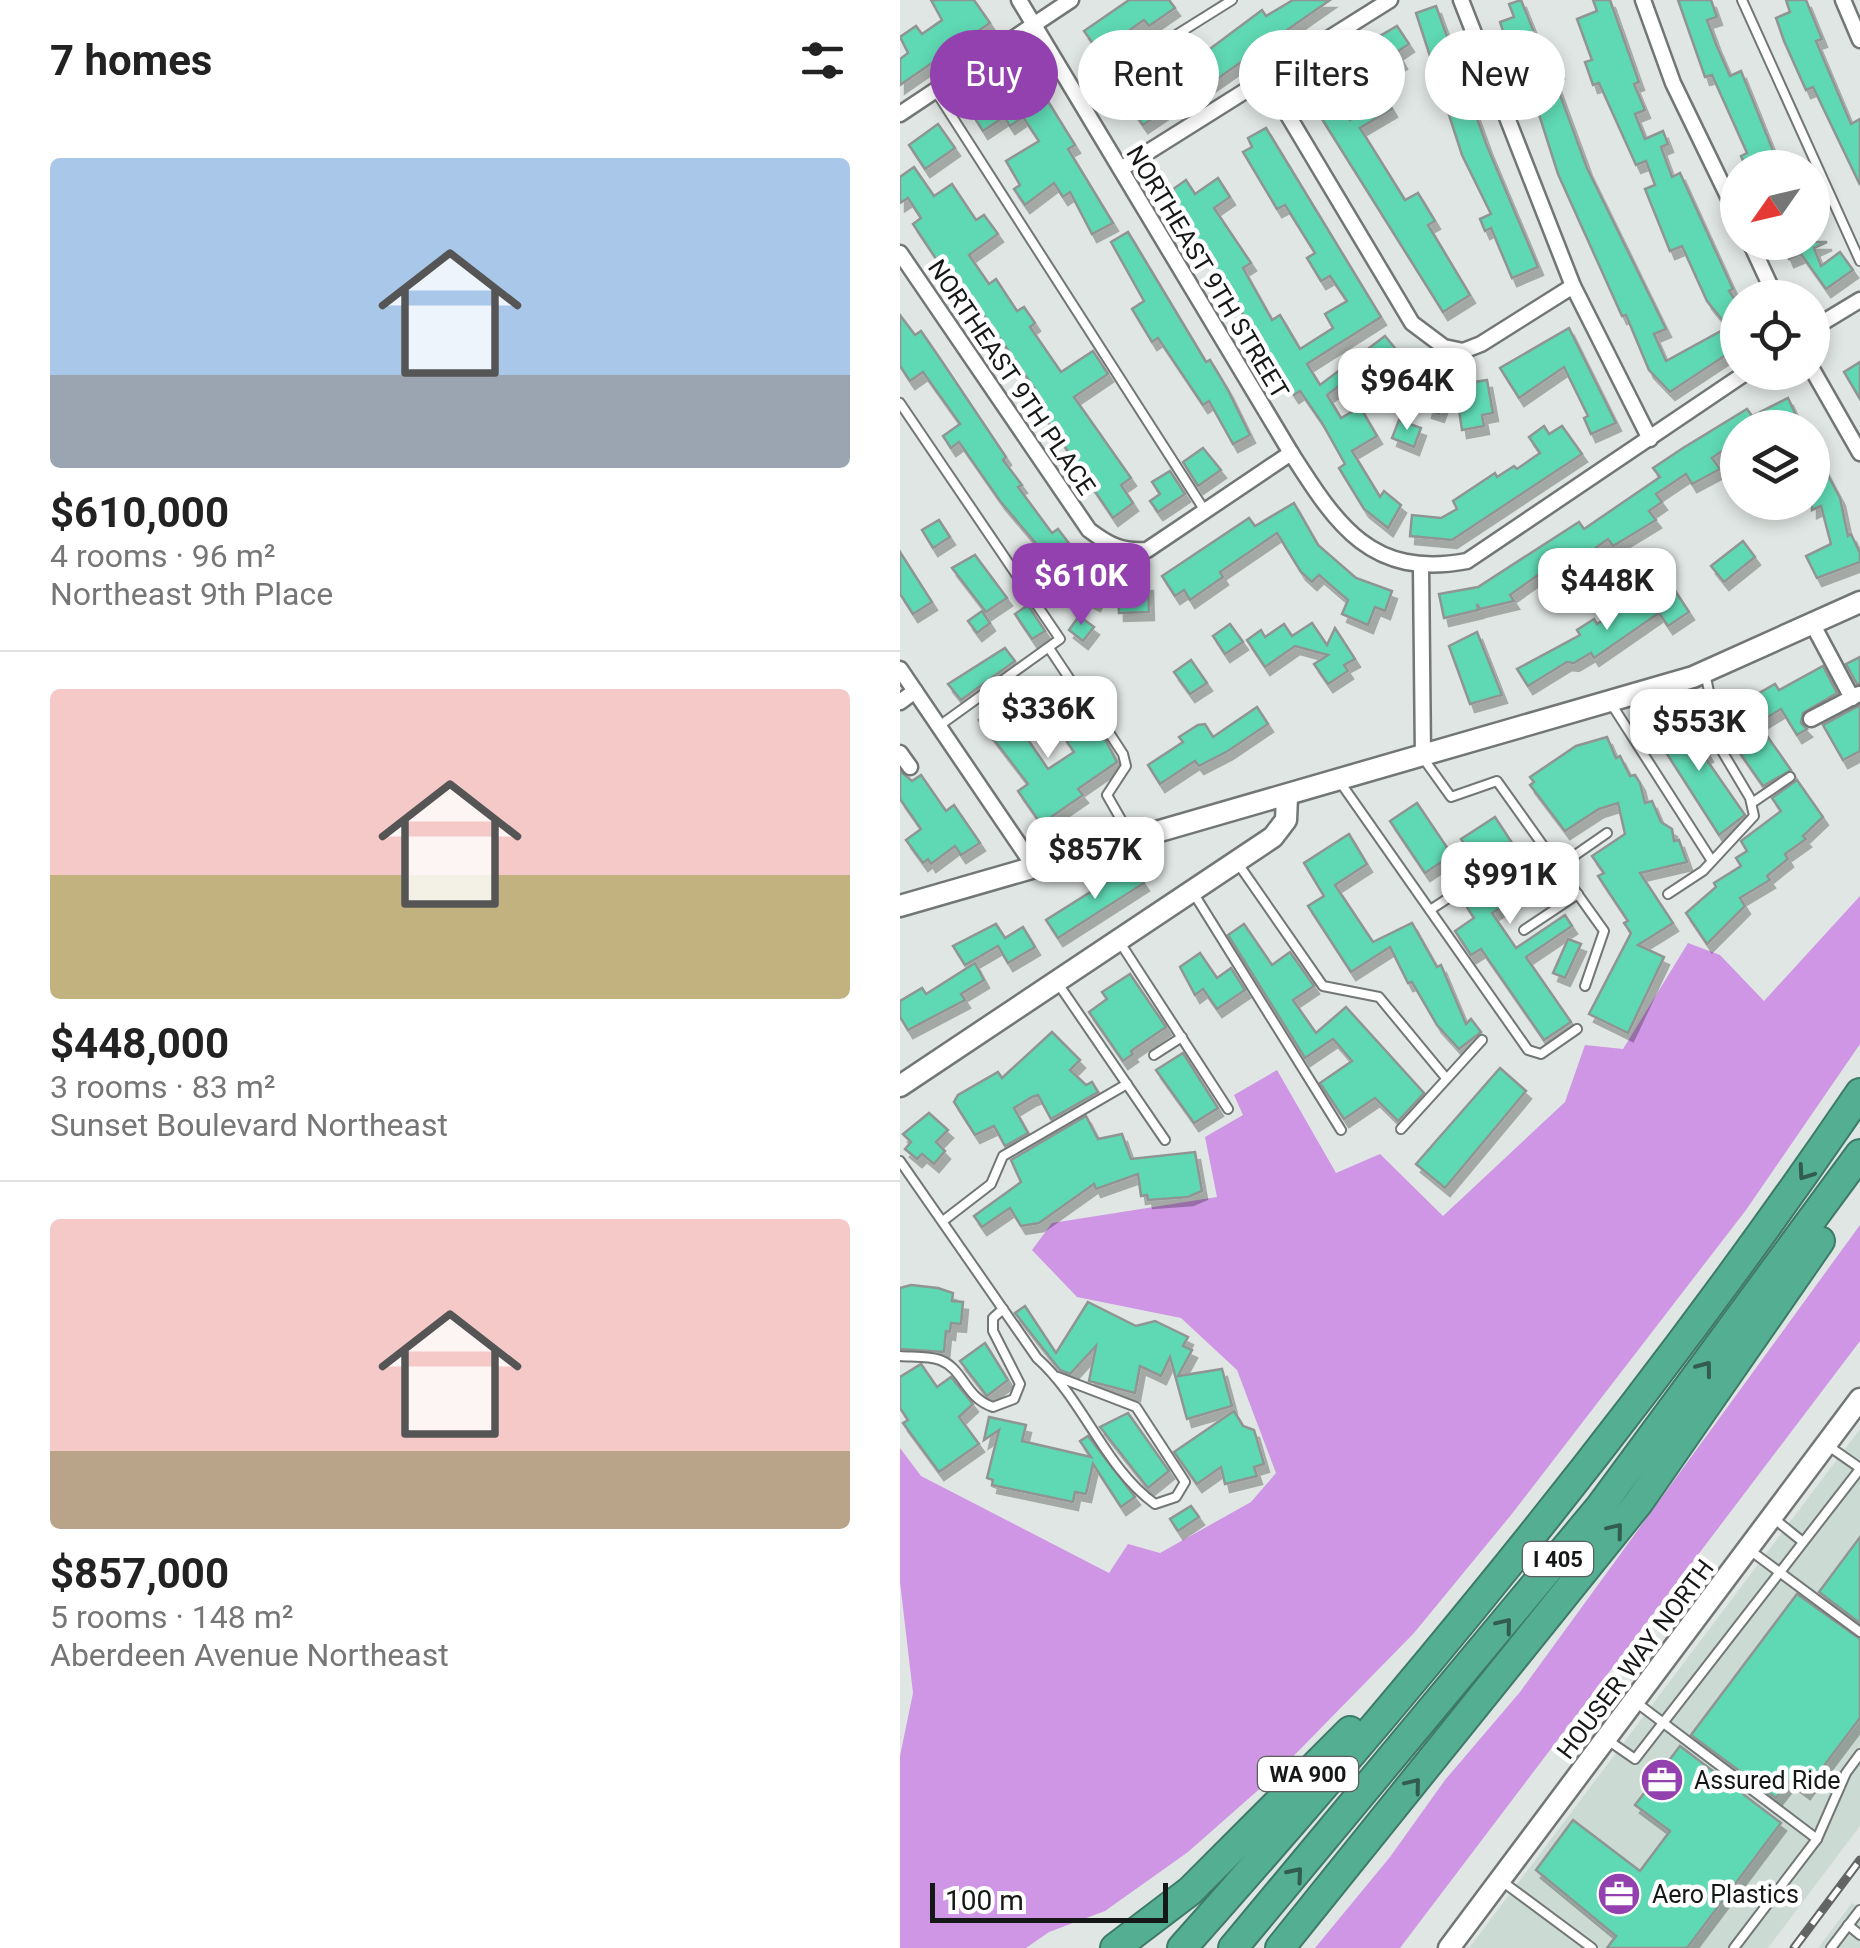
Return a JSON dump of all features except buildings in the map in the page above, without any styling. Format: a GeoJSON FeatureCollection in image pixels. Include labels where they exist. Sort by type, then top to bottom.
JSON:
{"type":"FeatureCollection","features":[{"type":"Feature","properties":{"kind":"highway","name":"I 405"},"geometry":{"type":"LineString","coordinates":[[1182,1948],[1492,1588],[1683,1343],[1860,1093]]}},
{"type":"Feature","properties":{"kind":"highway","name":"I 405"},"geometry":{"type":"LineString","coordinates":[[1233,1948],[1600,1507],[1860,1154]]}},
{"type":"Feature","properties":{"kind":"highway"},"geometry":{"type":"LineString","coordinates":[[1280,1948],[1639,1502],[1798,1274],[1860,1170]]}},
{"type":"Feature","properties":{"kind":"highway","name":"WA 900"},"geometry":{"type":"LineString","coordinates":[[1114,1948],[1190,1891],[1246,1838],[1492,1588]]}},
{"type":"Feature","properties":{"kind":"street","name":"NORTHEAST 9TH STREET"},"geometry":{"type":"LineString","coordinates":[[1020,0],[1291,453],[1347,533],[1391,559],[1421,566]]}},
{"type":"Feature","properties":{"kind":"street"},"geometry":{"type":"LineString","coordinates":[[1028,30],[1071,0]]}},
{"type":"Feature","properties":{"kind":"street"},"geometry":{"type":"LineString","coordinates":[[1340,30],[1390,0]]}},
{"type":"Feature","properties":{"kind":"street"},"geometry":{"type":"LineString","coordinates":[[1462,0],[1573,286],[1650,439]]}},
{"type":"Feature","properties":{"kind":"street"},"geometry":{"type":"LineString","coordinates":[[1643,0],[1673,83],[1720,180]]}},
{"type":"Feature","properties":{"kind":"street"},"geometry":{"type":"LineString","coordinates":[[1844,0],[1860,40]]}},
{"type":"Feature","properties":{"kind":"street"},"geometry":{"type":"LineString","coordinates":[[1121,169],[1239,91]]}},
{"type":"Feature","properties":{"kind":"street"},"geometry":{"type":"LineString","coordinates":[[900,114],[930,93]]}},
{"type":"Feature","properties":{"kind":"street"},"geometry":{"type":"LineString","coordinates":[[1291,120],[1412,322],[1428,337],[1463,351],[1573,286]]}},
{"type":"Feature","properties":{"kind":"street","name":"NORTHEAST 9TH PLACE"},"geometry":{"type":"LineString","coordinates":[[900,252],[1089,530],[1126,552],[1147,550],[1291,453]]}},
{"type":"Feature","properties":{"kind":"street"},"geometry":{"type":"LineString","coordinates":[[1830,318],[1860,300]]}},
{"type":"Feature","properties":{"kind":"street"},"geometry":{"type":"LineString","coordinates":[[1422,758],[1421,566],[1467,561],[1721,390]]}},
{"type":"Feature","properties":{"kind":"street"},"geometry":{"type":"LineString","coordinates":[[1824,390],[1860,453]]}},
{"type":"Feature","properties":{"kind":"street"},"geometry":{"type":"LineString","coordinates":[[900,906],[1340,782],[1705,672],[1860,602]]}},
{"type":"Feature","properties":{"kind":"street"},"geometry":{"type":"LineString","coordinates":[[1811,719],[1856,696],[1813,625]]}},
{"type":"Feature","properties":{"kind":"street"},"geometry":{"type":"LineString","coordinates":[[900,669],[1036,868]]}},
{"type":"Feature","properties":{"kind":"street"},"geometry":{"type":"LineString","coordinates":[[900,702],[915,691]]}},
{"type":"Feature","properties":{"kind":"street"},"geometry":{"type":"LineString","coordinates":[[900,752],[910,767]]}},
{"type":"Feature","properties":{"kind":"street"},"geometry":{"type":"LineString","coordinates":[[900,1086],[1272,837],[1286,820],[1286,797]]}},
{"type":"Feature","properties":{"kind":"street","name":"HOUSER WAY NORTH"},"geometry":{"type":"LineString","coordinates":[[1449,1948],[1858,1407]]}},
{"type":"Feature","properties":{"kind":"lane"},"geometry":{"type":"LineString","coordinates":[[1076,97],[1232,0]]}},
{"type":"Feature","properties":{"kind":"lane"},"geometry":{"type":"LineString","coordinates":[[1742,0],[1860,261]]}},
{"type":"Feature","properties":{"kind":"lane"},"geometry":{"type":"LineString","coordinates":[[954,120],[1205,511]]}},
{"type":"Feature","properties":{"kind":"lane"},"geometry":{"type":"LineString","coordinates":[[900,404],[1060,639],[939,726]]}},
{"type":"Feature","properties":{"kind":"lane"},"geometry":{"type":"LineString","coordinates":[[1050,648],[1085,702],[1058,720]]}},
{"type":"Feature","properties":{"kind":"lane"},"geometry":{"type":"LineString","coordinates":[[1668,894],[1712,861],[1751,822],[1752,803],[1724,758],[1705,672]]}},
{"type":"Feature","properties":{"kind":"lane"},"geometry":{"type":"LineString","coordinates":[[1610,702],[1712,861]]}},
{"type":"Feature","properties":{"kind":"lane"},"geometry":{"type":"LineString","coordinates":[[1106,728],[1126,766],[1107,795],[1133,841]]}},
{"type":"Feature","properties":{"kind":"lane"},"geometry":{"type":"LineString","coordinates":[[1422,758],[1450,797],[1497,780],[1604,931],[1586,986]]}},
{"type":"Feature","properties":{"kind":"lane"},"geometry":{"type":"LineString","coordinates":[[1752,803],[1790,778]]}},
{"type":"Feature","properties":{"kind":"lane"},"geometry":{"type":"LineString","coordinates":[[1340,782],[1528,1050],[1540,1054],[1577,1029]]}},
{"type":"Feature","properties":{"kind":"lane"},"geometry":{"type":"LineString","coordinates":[[1558,867],[1606,833]]}},
{"type":"Feature","properties":{"kind":"lane"},"geometry":{"type":"LineString","coordinates":[[1236,861],[1323,986],[1379,997],[1446,1078]]}},
{"type":"Feature","properties":{"kind":"lane"},"geometry":{"type":"LineString","coordinates":[[1430,910],[1473,882]]}},
{"type":"Feature","properties":{"kind":"lane"},"geometry":{"type":"LineString","coordinates":[[1191,890],[1341,1130]]}},
{"type":"Feature","properties":{"kind":"lane"},"geometry":{"type":"LineString","coordinates":[[1524,930],[1578,894]]}},
{"type":"Feature","properties":{"kind":"lane"},"geometry":{"type":"LineString","coordinates":[[1118,939],[1228,1109]]}},
{"type":"Feature","properties":{"kind":"lane"},"geometry":{"type":"LineString","coordinates":[[1056,981],[1165,1140]]}},
{"type":"Feature","properties":{"kind":"lane"},"geometry":{"type":"LineString","coordinates":[[1154,1055],[1182,1037]]}},
{"type":"Feature","properties":{"kind":"lane"},"geometry":{"type":"LineString","coordinates":[[1401,1129],[1482,1040]]}},
{"type":"Feature","properties":{"kind":"lane"},"geometry":{"type":"LineString","coordinates":[[943,1222],[991,1184],[1004,1156],[1127,1084]]}},
{"type":"Feature","properties":{"kind":"lane"},"geometry":{"type":"LineString","coordinates":[[900,1161],[1037,1358],[1058,1377],[1134,1488],[1155,1504],[1176,1497],[1185,1482],[1136,1407],[1058,1377]]}},
{"type":"Feature","properties":{"kind":"lane"},"geometry":{"type":"LineString","coordinates":[[900,1356],[940,1359],[952,1368],[974,1400],[993,1407],[1014,1399],[1020,1384],[993,1331],[993,1318],[1003,1309]]}},
{"type":"Feature","properties":{"kind":"lane"},"geometry":{"type":"LineString","coordinates":[[1606,1739],[1635,1759],[1860,1468],[1826,1445]]}},
{"type":"Feature","properties":{"kind":"lane"},"geometry":{"type":"LineString","coordinates":[[1772,1518],[1803,1542]]}},
{"type":"Feature","properties":{"kind":"lane"},"geometry":{"type":"LineString","coordinates":[[1748,1548],[1860,1632]]}},
{"type":"Feature","properties":{"kind":"lane"},"geometry":{"type":"LineString","coordinates":[[1634,1701],[1818,1838]]}},
{"type":"Feature","properties":{"kind":"lane"},"geometry":{"type":"LineString","coordinates":[[1734,1948],[1818,1838],[1846,1773],[1860,1754]]}},
{"type":"Feature","properties":{"kind":"lane"},"geometry":{"type":"LineString","coordinates":[[1500,1880],[1592,1948]]}},
{"type":"Feature","properties":{"kind":"lane"},"geometry":{"type":"LineString","coordinates":[[1831,1948],[1860,1910]]}},
{"type":"Feature","properties":{"kind":"lane"},"geometry":{"type":"LineString","coordinates":[[1848,1925],[1860,1935]]}},
{"type":"Feature","properties":{"kind":"shaded area"},"geometry":{"type":"Polygon","coordinates":[[[1860,896],[1860,1044],[1746,1210],[1511,1515],[1414,1633],[1273,1777],[1188,1852],[1105,1911],[1049,1932],[1026,1948],[900,1948],[900,1756],[913,1693],[900,1582],[900,1448],[921,1476],[1109,1573],[1128,1544],[1160,1553],[1251,1502],[1276,1473],[1237,1370],[1181,1318],[1077,1297],[1032,1250],[1052,1223],[1217,1197],[1205,1137],[1243,1115],[1234,1095],[1277,1070],[1336,1173],[1380,1154],[1443,1216],[1565,1102],[1585,1045],[1623,1049],[1688,943],[1720,955],[1764,1001],[1860,896]]]}},
{"type":"Feature","properties":{"kind":"shaded area"},"geometry":{"type":"Polygon","coordinates":[[[1860,1225],[1860,1341],[1400,1948],[1315,1948],[1390,1857],[1445,1780],[1520,1692],[1860,1225]]]}},
{"type":"Feature","properties":{"kind":"shaded area"},"geometry":{"type":"Polygon","coordinates":[[[1860,1429],[1860,1826],[1768,1948],[1469,1948],[1860,1429]]]}},
{"type":"Feature","properties":{"kind":"shaded area"},"geometry":{"type":"Polygon","coordinates":[[[1852,1903],[1860,1909],[1860,1948],[1818,1948],[1852,1903]]]}},
{"type":"Feature","properties":{"kind":"railway"},"geometry":{"type":"LineString","coordinates":[[1794,1948],[1860,1860]]}},
{"type":"Feature","properties":{"kind":"place","name":"Assured Ride"},"geometry":{"type":"Point","coordinates":[1662,1780]}},
{"type":"Feature","properties":{"kind":"place","name":"Aero Plastics"},"geometry":{"type":"Point","coordinates":[1619,1894]}}]}
